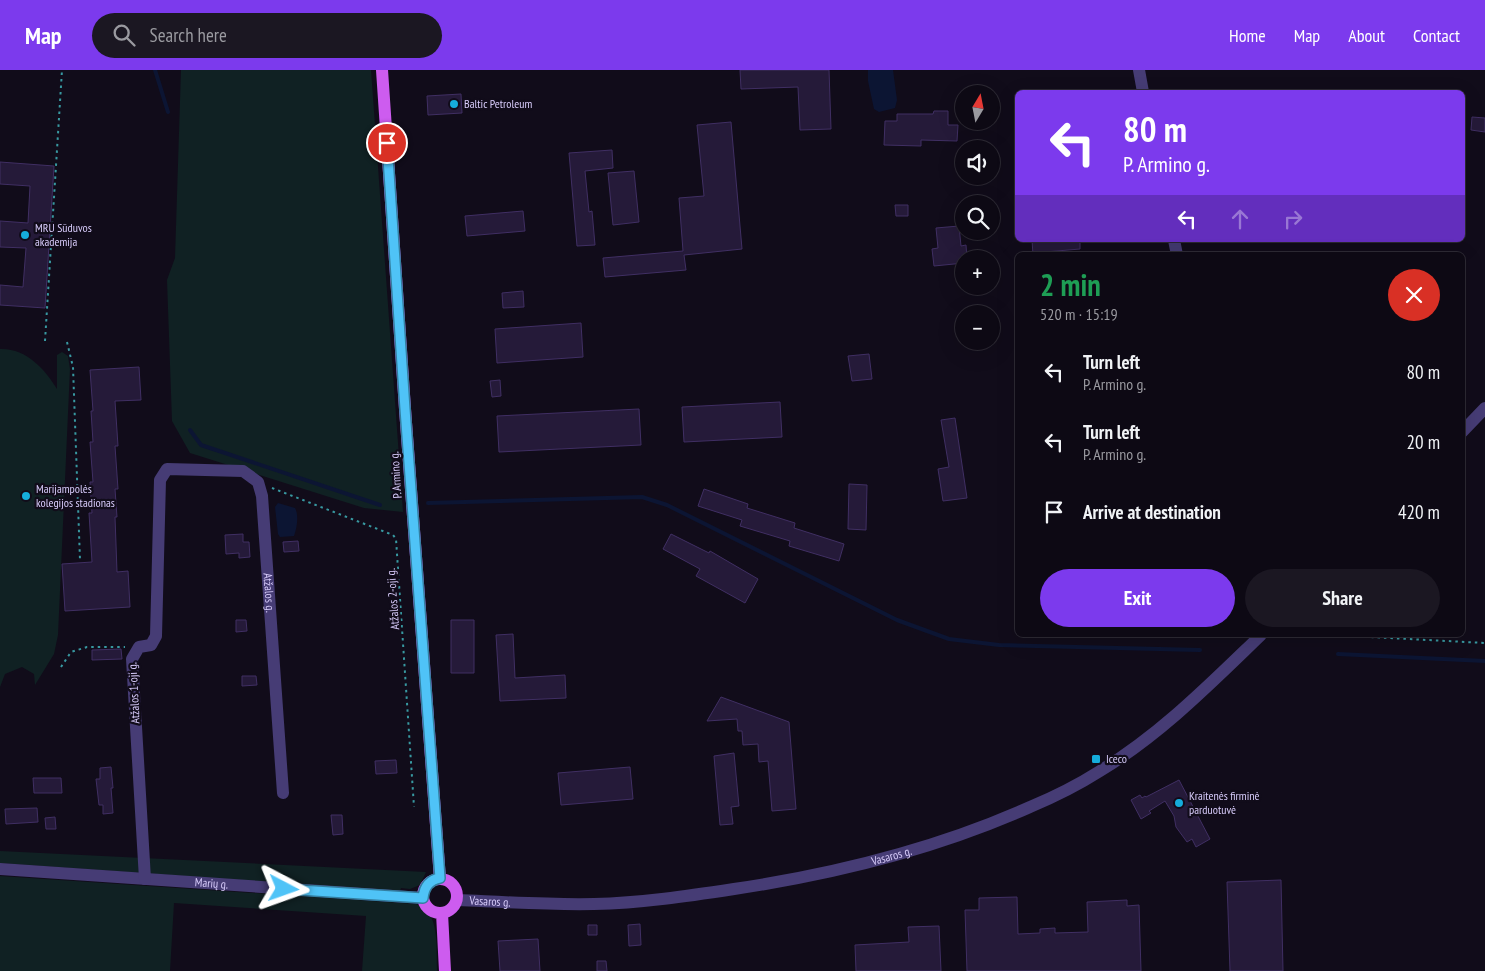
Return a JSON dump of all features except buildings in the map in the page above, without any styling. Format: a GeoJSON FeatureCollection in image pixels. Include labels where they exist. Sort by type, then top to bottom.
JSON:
{"type":"FeatureCollection","features":[{"type":"Feature","properties":{"kind":"main road","name":"P. Armino g."},"geometry":{"type":"LineString","coordinates":[[382,70],[440,878]]}},
{"type":"Feature","properties":{"kind":"main road"},"geometry":{"type":"LineString","coordinates":[[440,878],[452,883],[456,887],[458,900],[452,909],[442,913],[432,911],[423,898],[429,882],[440,878]]}},
{"type":"Feature","properties":{"kind":"main road"},"geometry":{"type":"LineString","coordinates":[[442,913],[445,971]]}},
{"type":"Feature","properties":{"kind":"street"},"geometry":{"type":"LineString","coordinates":[[1138,70],[1143,90]]}},
{"type":"Feature","properties":{"kind":"street"},"geometry":{"type":"LineString","coordinates":[[1465,429],[1485,408]]}},
{"type":"Feature","properties":{"kind":"street","name":"Atžalos 1-oji g."},"geometry":{"type":"LineString","coordinates":[[145,879],[132,659],[139,647],[152,645],[156,636],[160,480],[166,469],[174,468],[243,471],[258,482]]}},
{"type":"Feature","properties":{"kind":"street","name":"Atžalos g."},"geometry":{"type":"LineString","coordinates":[[258,482],[262,496],[283,793]]}},
{"type":"Feature","properties":{"kind":"street","name":"Vasaros g."},"geometry":{"type":"LineString","coordinates":[[458,900],[533,904],[595,904],[686,896],[810,876],[901,854],[953,838],[1053,797],[1114,763],[1149,739],[1177,715],[1259,637]]}},
{"type":"Feature","properties":{"kind":"street","name":"Marių g."},"geometry":{"type":"LineString","coordinates":[[0,869],[423,898]]}},
{"type":"Feature","properties":{"kind":"path"},"geometry":{"type":"LineString","coordinates":[[45,341],[62,70]]}},
{"type":"Feature","properties":{"kind":"path"},"geometry":{"type":"LineString","coordinates":[[67,342],[73,366],[80,560]]}},
{"type":"Feature","properties":{"kind":"path","name":"Atžalos 2-oji g."},"geometry":{"type":"LineString","coordinates":[[258,482],[393,535],[396,538],[414,807]]}},
{"type":"Feature","properties":{"kind":"path"},"geometry":{"type":"LineString","coordinates":[[1370,637],[1485,643]]}},
{"type":"Feature","properties":{"kind":"path"},"geometry":{"type":"LineString","coordinates":[[61,667],[72,652],[87,646],[139,647]]}},
{"type":"Feature","properties":{"kind":"shaded area"},"geometry":{"type":"Polygon","coordinates":[[[181,70],[371,70],[403,512],[364,508],[190,453],[172,421],[167,280],[175,258],[181,70]]]}},
{"type":"Feature","properties":{"kind":"shaded area","name":"Marijampolės kolegijos stadionas"},"geometry":{"type":"Polygon","coordinates":[[[0,349],[18,352],[34,361],[47,374],[57,389],[57,355],[62,352],[68,356],[70,369],[58,635],[54,654],[35,685],[34,674],[22,667],[5,674],[0,687],[0,349]]]}},
{"type":"Feature","properties":{"kind":"shaded area"},"geometry":{"type":"Polygon","coordinates":[[[0,851],[426,872],[420,885],[410,889],[401,888],[400,891],[0,863],[0,851]]]}},
{"type":"Feature","properties":{"kind":"shaded area"},"geometry":{"type":"Polygon","coordinates":[[[0,876],[416,904],[430,914],[436,932],[437,971],[362,971],[366,916],[174,903],[170,971],[0,971],[0,876]]]}},
{"type":"Feature","properties":{"kind":"water"},"geometry":{"type":"Polygon","coordinates":[[[868,70],[893,70],[897,100],[895,108],[879,112],[874,109],[868,81],[868,70]]]}},
{"type":"Feature","properties":{"kind":"water"},"geometry":{"type":"Polygon","coordinates":[[[278,503],[295,508],[297,522],[294,536],[280,537],[278,534],[275,507],[278,503]]]}},
{"type":"Feature","properties":{"kind":"waterway"},"geometry":{"type":"LineString","coordinates":[[155,70],[168,112]]}},
{"type":"Feature","properties":{"kind":"waterway"},"geometry":{"type":"LineString","coordinates":[[190,430],[201,445],[380,505]]}},
{"type":"Feature","properties":{"kind":"waterway"},"geometry":{"type":"LineString","coordinates":[[428,503],[642,497],[667,505],[897,620],[949,639],[999,645],[1200,650]]}},
{"type":"Feature","properties":{"kind":"waterway"},"geometry":{"type":"LineString","coordinates":[[1338,654],[1485,661]]}},
{"type":"Feature","properties":{"kind":"place","name":"Baltic Petroleum"},"geometry":{"type":"Point","coordinates":[454,104]}},
{"type":"Feature","properties":{"kind":"place","name":"MRU Sūduvos akademija"},"geometry":{"type":"Point","coordinates":[25,235]}},
{"type":"Feature","properties":{"kind":"place","name":"Marijampolės kolegijos stadionas"},"geometry":{"type":"Point","coordinates":[26,496]}},
{"type":"Feature","properties":{"kind":"place","name":"Iceco"},"geometry":{"type":"Point","coordinates":[1096,759]}},
{"type":"Feature","properties":{"kind":"place","name":"Kraitenės firminė parduotuvė"},"geometry":{"type":"Point","coordinates":[1179,803]}},
{"type":"Feature","properties":{"kind":"route"},"geometry":{"type":"LineString","coordinates":[[284,889],[423,898],[423,892],[429,882],[440,878],[387,143]]}}]}
